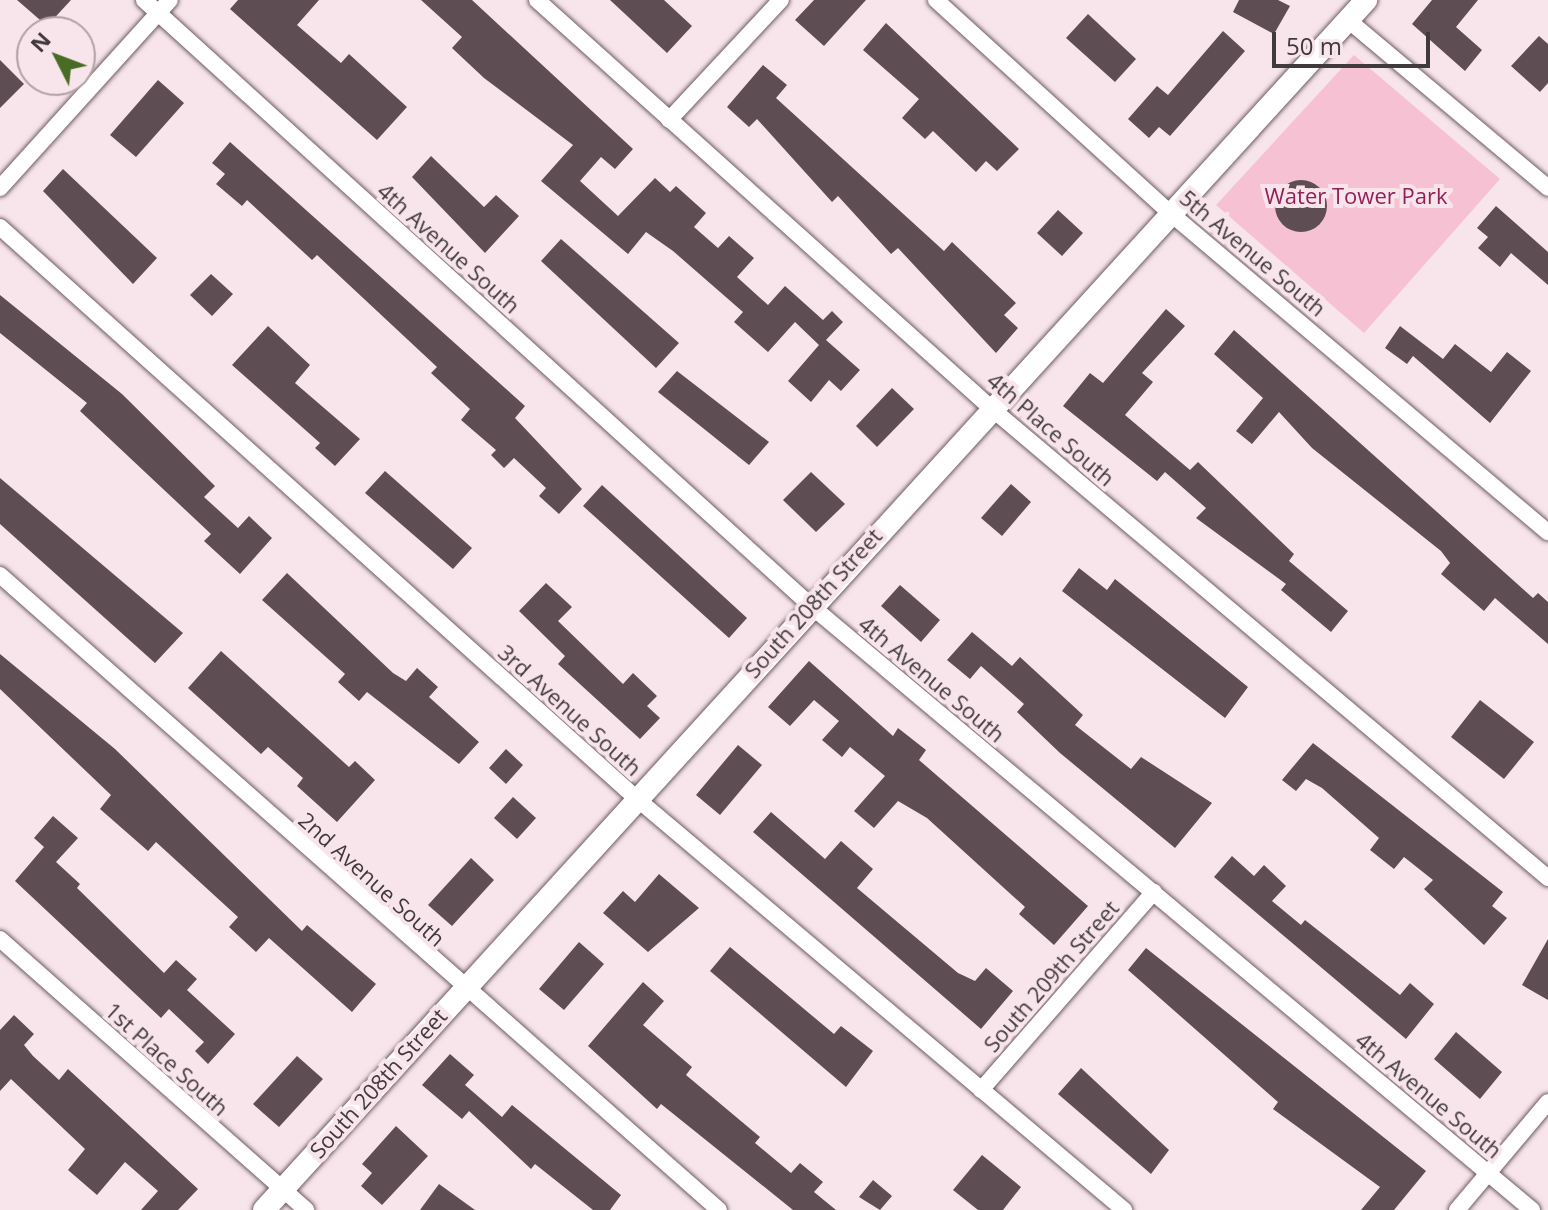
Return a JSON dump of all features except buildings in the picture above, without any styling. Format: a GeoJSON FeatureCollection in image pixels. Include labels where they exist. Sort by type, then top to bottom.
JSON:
{"type":"FeatureCollection","features":[{"type":"Feature","properties":{"kind":"street","name":"4th Avenue South"},"geometry":{"type":"LineString","coordinates":[[144,0],[810,605],[1532,1210]]}},
{"type":"Feature","properties":{"kind":"street"},"geometry":{"type":"LineString","coordinates":[[0,188],[170,0]]}},
{"type":"Feature","properties":{"kind":"street","name":"4th Place South"},"geometry":{"type":"LineString","coordinates":[[537,0],[991,408],[1548,878]]}},
{"type":"Feature","properties":{"kind":"street"},"geometry":{"type":"LineString","coordinates":[[669,120],[781,0]]}},
{"type":"Feature","properties":{"kind":"street","name":"5th Avenue South"},"geometry":{"type":"LineString","coordinates":[[936,0],[1169,212],[1548,532]]}},
{"type":"Feature","properties":{"kind":"street","name":"South 208th Street"},"geometry":{"type":"LineString","coordinates":[[264,1210],[810,605],[1366,0]]}},
{"type":"Feature","properties":{"kind":"street"},"geometry":{"type":"LineString","coordinates":[[1348,20],[1548,188]]}},
{"type":"Feature","properties":{"kind":"street","name":"3rd Avenue South"},"geometry":{"type":"LineString","coordinates":[[0,227],[636,798],[1124,1210]]}},
{"type":"Feature","properties":{"kind":"street","name":"2nd Avenue South"},"geometry":{"type":"LineString","coordinates":[[0,575],[462,990],[719,1210]]}},
{"type":"Feature","properties":{"kind":"street","name":"South 209th Street"},"geometry":{"type":"LineString","coordinates":[[981,1090],[1154,892]]}},
{"type":"Feature","properties":{"kind":"street","name":"1st Place South"},"geometry":{"type":"LineString","coordinates":[[0,939],[281,1192],[306,1210]]}},
{"type":"Feature","properties":{"kind":"street"},"geometry":{"type":"LineString","coordinates":[[1457,1210],[1548,1102]]}},
{"type":"Feature","properties":{"kind":"green space","name":"Water Tower Park"},"geometry":{"type":"Polygon","coordinates":[[[1354,55],[1500,179],[1364,333],[1216,205],[1354,55]]]}}]}
